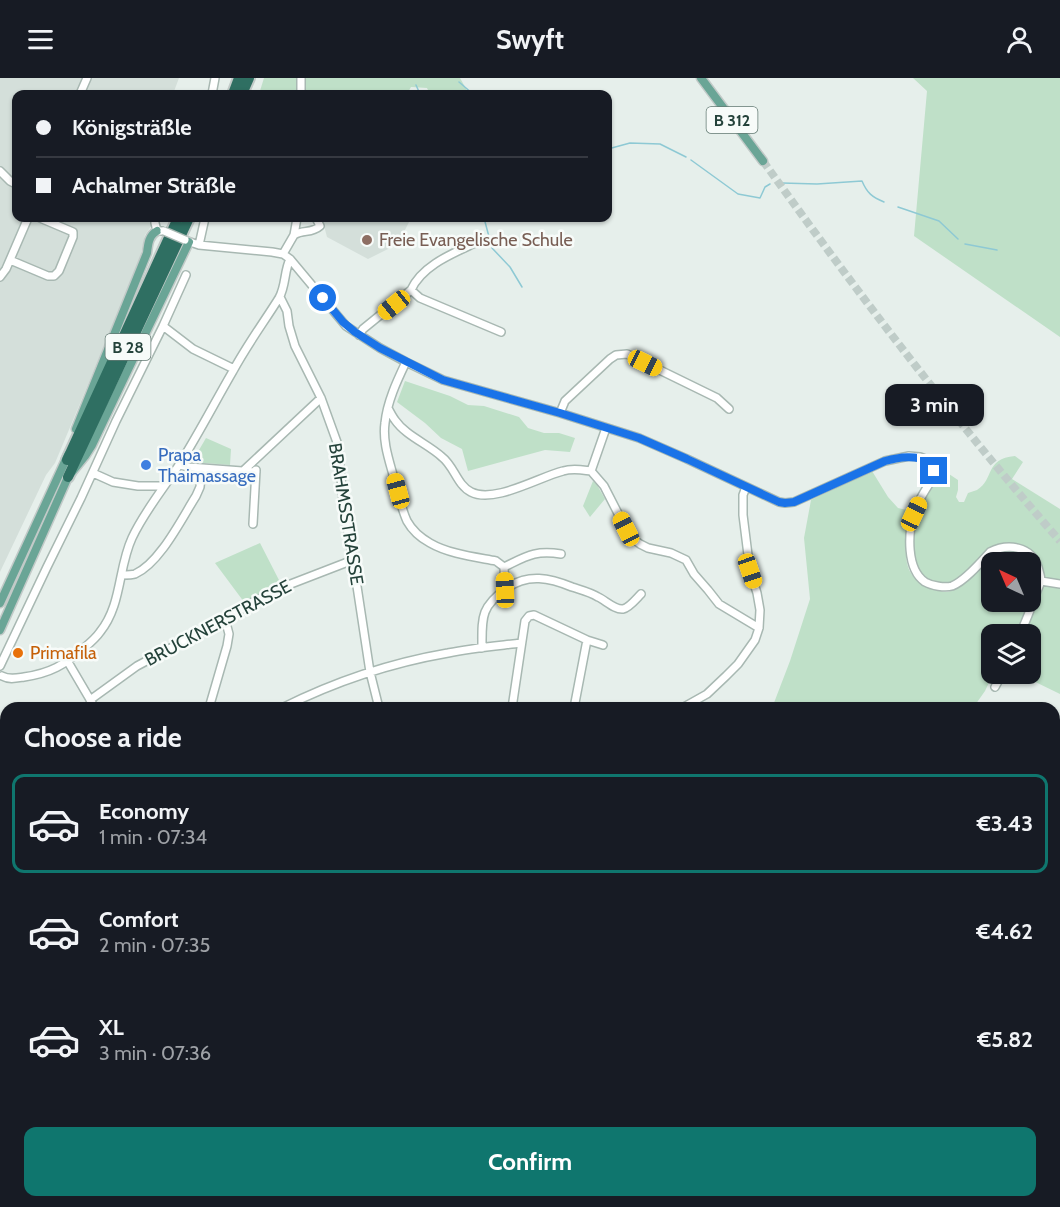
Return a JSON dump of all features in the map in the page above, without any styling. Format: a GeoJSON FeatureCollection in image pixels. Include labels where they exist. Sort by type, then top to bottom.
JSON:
{"type":"FeatureCollection","features":[{"type":"Feature","properties":{"kind":"highway","name":"B 28"},"geometry":{"type":"LineString","coordinates":[[67,460],[176,222]]}},
{"type":"Feature","properties":{"kind":"highway","name":"B 28"},"geometry":{"type":"LineString","coordinates":[[68,477],[187,222]]}},
{"type":"Feature","properties":{"kind":"main road","name":"B 312"},"geometry":{"type":"LineString","coordinates":[[701,78],[763,161]]}},
{"type":"Feature","properties":{"kind":"main road"},"geometry":{"type":"LineString","coordinates":[[67,460],[75,433],[147,253],[150,237],[153,233],[161,231]]}},
{"type":"Feature","properties":{"kind":"main road"},"geometry":{"type":"LineString","coordinates":[[68,477],[92,445],[187,241]]}},
{"type":"Feature","properties":{"kind":"main road","name":"B 28"},"geometry":{"type":"LineString","coordinates":[[0,603],[67,460]]}},
{"type":"Feature","properties":{"kind":"main road","name":"B 28"},"geometry":{"type":"LineString","coordinates":[[0,630],[68,477]]}},
{"type":"Feature","properties":{"kind":"street"},"geometry":{"type":"LineString","coordinates":[[0,171],[12,182]]}},
{"type":"Feature","properties":{"kind":"street"},"geometry":{"type":"LineString","coordinates":[[0,277],[6,269],[26,222]]}},
{"type":"Feature","properties":{"kind":"street"},"geometry":{"type":"LineString","coordinates":[[10,260],[48,276],[54,276],[59,270],[73,237],[73,231],[50,222]]}},
{"type":"Feature","properties":{"kind":"street"},"geometry":{"type":"LineString","coordinates":[[155,222],[161,231],[199,245],[283,254],[290,259],[343,322],[359,335],[443,380],[639,438],[779,502],[789,503],[885,461],[909,456],[930,461],[934,477],[914,514],[911,532],[911,557],[916,573],[920,578],[935,585],[953,586],[981,561]]}},
{"type":"Feature","properties":{"kind":"street"},"geometry":{"type":"LineString","coordinates":[[199,245],[204,222]]}},
{"type":"Feature","properties":{"kind":"street"},"geometry":{"type":"LineString","coordinates":[[283,254],[294,235],[296,222]]}},
{"type":"Feature","properties":{"kind":"street"},"geometry":{"type":"LineString","coordinates":[[294,235],[314,231],[320,226],[318,222]]}},
{"type":"Feature","properties":{"kind":"street"},"geometry":{"type":"LineString","coordinates":[[359,335],[363,329],[411,290],[415,281],[441,260],[477,242]]}},
{"type":"Feature","properties":{"kind":"street"},"geometry":{"type":"LineString","coordinates":[[1,676],[12,679],[50,671],[68,662],[100,632],[108,620],[118,591],[124,560],[132,537],[179,465],[234,369],[280,297],[290,259]]}},
{"type":"Feature","properties":{"kind":"street"},"geometry":{"type":"LineString","coordinates":[[0,269],[10,260]]}},
{"type":"Feature","properties":{"kind":"street"},"geometry":{"type":"LineString","coordinates":[[0,666],[186,275]]}},
{"type":"Feature","properties":{"kind":"street"},"geometry":{"type":"LineString","coordinates":[[411,290],[420,298],[501,332]]}},
{"type":"Feature","properties":{"kind":"street","name":"BRAHMSSTRASSE"},"geometry":{"type":"LineString","coordinates":[[280,297],[287,311],[295,346],[321,398],[338,445],[344,511],[377,702]]}},
{"type":"Feature","properties":{"kind":"street"},"geometry":{"type":"LineString","coordinates":[[163,326],[193,349],[234,369]]}},
{"type":"Feature","properties":{"kind":"street"},"geometry":{"type":"LineString","coordinates":[[560,413],[565,401],[610,359],[616,355],[627,354],[717,398],[729,409]]}},
{"type":"Feature","properties":{"kind":"street"},"geometry":{"type":"LineString","coordinates":[[406,362],[388,408],[384,433],[402,507],[408,521],[413,529],[441,548],[496,561],[504,567]]}},
{"type":"Feature","properties":{"kind":"street"},"geometry":{"type":"LineString","coordinates":[[243,471],[321,398]]}},
{"type":"Feature","properties":{"kind":"street"},"geometry":{"type":"LineString","coordinates":[[388,408],[404,430],[445,458],[464,488],[471,493],[495,495],[563,471],[575,469],[591,471],[604,486],[632,538],[648,548],[671,553],[686,560],[694,574],[719,604],[759,628]]}},
{"type":"Feature","properties":{"kind":"street"},"geometry":{"type":"LineString","coordinates":[[591,471],[606,428]]}},
{"type":"Feature","properties":{"kind":"street"},"geometry":{"type":"LineString","coordinates":[[253,524],[255,459]]}},
{"type":"Feature","properties":{"kind":"street"},"geometry":{"type":"LineString","coordinates":[[179,465],[256,472]]}},
{"type":"Feature","properties":{"kind":"street"},"geometry":{"type":"LineString","coordinates":[[122,575],[134,575],[152,562],[165,545],[196,496],[200,487],[202,468]]}},
{"type":"Feature","properties":{"kind":"street"},"geometry":{"type":"LineString","coordinates":[[93,473],[113,482],[138,486],[164,486]]}},
{"type":"Feature","properties":{"kind":"street"},"geometry":{"type":"LineString","coordinates":[[693,702],[707,694],[738,664],[755,640],[759,628],[760,610],[750,571],[743,515],[743,495],[746,487]]}},
{"type":"Feature","properties":{"kind":"street"},"geometry":{"type":"LineString","coordinates":[[990,552],[1009,547],[1019,548],[1026,552]]}},
{"type":"Feature","properties":{"kind":"street"},"geometry":{"type":"LineString","coordinates":[[504,567],[539,552],[561,554]]}},
{"type":"Feature","properties":{"kind":"street","name":"BRUCKNERSTRASSE"},"geometry":{"type":"LineString","coordinates":[[90,700],[137,666],[283,586],[353,560]]}},
{"type":"Feature","properties":{"kind":"street"},"geometry":{"type":"LineString","coordinates":[[504,567],[505,590]]}},
{"type":"Feature","properties":{"kind":"street"},"geometry":{"type":"LineString","coordinates":[[482,648],[482,618],[487,607],[505,590],[522,580],[553,579],[595,595],[623,609],[641,594]]}},
{"type":"Feature","properties":{"kind":"street"},"geometry":{"type":"LineString","coordinates":[[1041,581],[1060,584]]}},
{"type":"Feature","properties":{"kind":"street"},"geometry":{"type":"LineString","coordinates":[[513,702],[525,621],[529,616],[534,615],[603,645]]}},
{"type":"Feature","properties":{"kind":"street"},"geometry":{"type":"LineString","coordinates":[[211,702],[227,646],[229,634],[225,619]]}},
{"type":"Feature","properties":{"kind":"street"},"geometry":{"type":"LineString","coordinates":[[575,702],[587,640]]}},
{"type":"Feature","properties":{"kind":"street"},"geometry":{"type":"LineString","coordinates":[[298,702],[370,672],[439,655],[521,643]]}},
{"type":"Feature","properties":{"kind":"street"},"geometry":{"type":"LineString","coordinates":[[68,662],[90,700]]}},
{"type":"Feature","properties":{"kind":"shaded area"},"geometry":{"type":"Polygon","coordinates":[[[0,78],[179,78],[174,90],[12,90],[12,222],[152,222],[152,225],[145,235],[139,263],[55,463],[46,475],[0,572],[0,78]]]}},
{"type":"Feature","properties":{"kind":"shaded area","name":"Freie Evangelische Schule"},"geometry":{"type":"Polygon","coordinates":[[[323,222],[409,222],[398,244],[368,259],[327,237],[323,222]]]}},
{"type":"Feature","properties":{"kind":"green space"},"geometry":{"type":"Polygon","coordinates":[[[264,78],[460,78],[467,90],[428,90],[411,87],[409,90],[260,90],[264,78]]]}},
{"type":"Feature","properties":{"kind":"green space"},"geometry":{"type":"Polygon","coordinates":[[[913,78],[1060,78],[1060,337],[914,236],[927,91],[913,78]]]}},
{"type":"Feature","properties":{"kind":"green space"},"geometry":{"type":"Polygon","coordinates":[[[405,381],[450,396],[468,405],[484,406],[519,417],[528,428],[575,438],[570,452],[545,450],[468,471],[462,449],[441,438],[397,402],[405,381]]]}},
{"type":"Feature","properties":{"kind":"green space"},"geometry":{"type":"Polygon","coordinates":[[[206,438],[231,449],[230,465],[192,462],[206,438]]]}},
{"type":"Feature","properties":{"kind":"green space"},"geometry":{"type":"Polygon","coordinates":[[[1015,456],[1023,462],[1012,479],[1060,509],[1060,694],[1040,684],[1041,624],[981,624],[981,684],[988,684],[977,702],[774,702],[810,599],[804,538],[811,500],[872,471],[888,497],[898,508],[911,511],[906,553],[909,570],[916,579],[939,591],[951,591],[968,580],[981,567],[981,612],[1041,612],[1041,552],[1024,552],[1026,549],[1020,545],[990,547],[985,552],[981,552],[981,556],[953,584],[935,583],[918,572],[913,550],[916,515],[938,476],[937,466],[958,480],[956,497],[959,502],[964,502],[968,493],[983,486],[994,465],[1015,456]]]}},
{"type":"Feature","properties":{"kind":"green space"},"geometry":{"type":"Polygon","coordinates":[[[593,481],[605,499],[590,517],[583,506],[593,481]]]}},
{"type":"Feature","properties":{"kind":"green space"},"geometry":{"type":"Polygon","coordinates":[[[260,543],[281,584],[244,602],[215,563],[260,543]]]}},
{"type":"Feature","properties":{"kind":"waterway"},"geometry":{"type":"LineString","coordinates":[[459,82],[468,90]]}},
{"type":"Feature","properties":{"kind":"waterway"},"geometry":{"type":"LineString","coordinates":[[416,85],[418,90]]}},
{"type":"Feature","properties":{"kind":"waterway"},"geometry":{"type":"LineString","coordinates":[[612,148],[630,143],[660,144],[686,157]]}},
{"type":"Feature","properties":{"kind":"waterway"},"geometry":{"type":"LineString","coordinates":[[691,160],[738,194],[760,198],[765,187],[770,184]]}},
{"type":"Feature","properties":{"kind":"waterway"},"geometry":{"type":"LineString","coordinates":[[782,183],[817,184],[862,181],[870,194],[884,202]]}},
{"type":"Feature","properties":{"kind":"waterway"},"geometry":{"type":"LineString","coordinates":[[898,207],[939,221],[958,239]]}},
{"type":"Feature","properties":{"kind":"waterway"},"geometry":{"type":"LineString","coordinates":[[485,222],[492,248],[510,267],[522,287]]}},
{"type":"Feature","properties":{"kind":"waterway"},"geometry":{"type":"LineString","coordinates":[[965,244],[997,250]]}},
{"type":"Feature","properties":{"kind":"tunnel"},"geometry":{"type":"LineString","coordinates":[[763,161],[907,355],[1060,541]]}},
{"type":"Feature","properties":{"kind":"place","name":"Freie Evangelische Schule"},"geometry":{"type":"Point","coordinates":[367,240]}},
{"type":"Feature","properties":{"kind":"place","name":"Prapa Thaimassage"},"geometry":{"type":"Point","coordinates":[146,465]}},
{"type":"Feature","properties":{"kind":"place","name":"Primafila"},"geometry":{"type":"Point","coordinates":[18,653]}},
{"type":"Feature","properties":{"kind":"route"},"geometry":{"type":"LineString","coordinates":[[323,298],[343,322],[355,332],[380,348],[443,380],[639,438],[779,502],[794,502],[885,461],[897,458],[920,457],[930,461],[934,471]]}}]}
